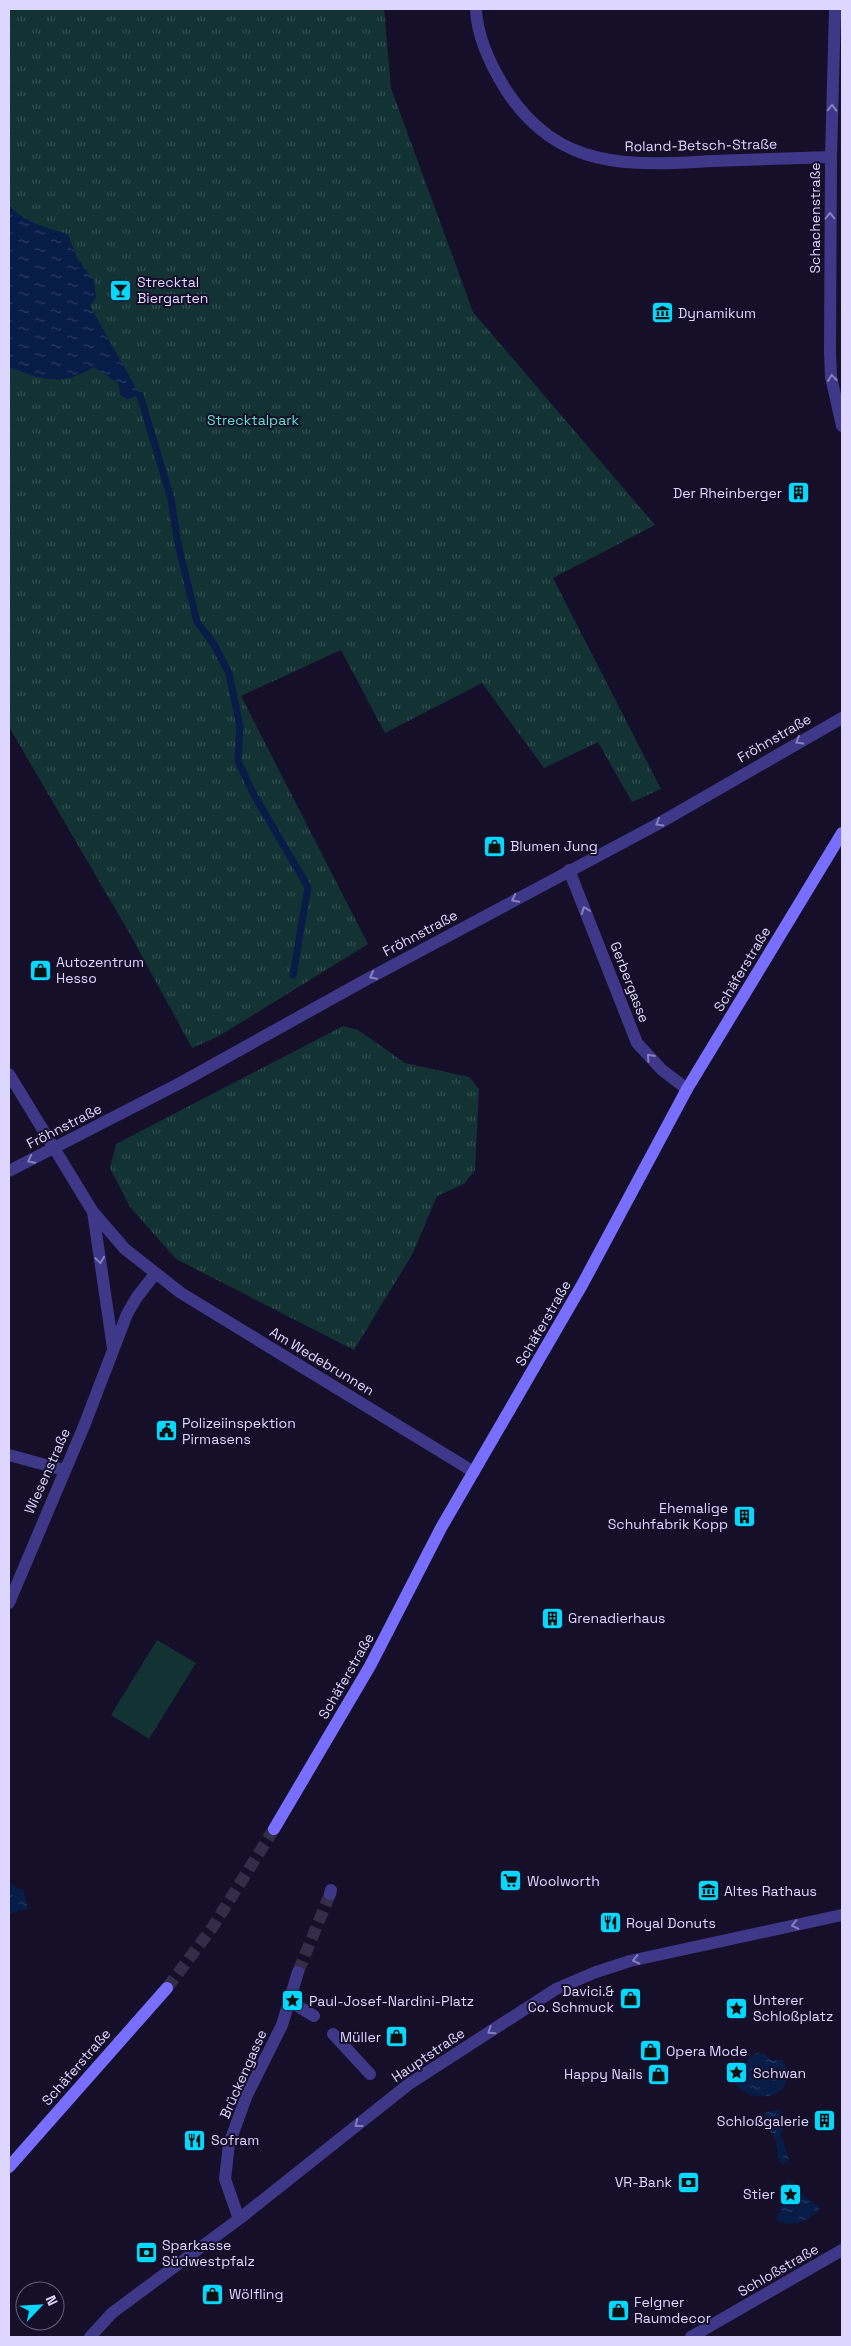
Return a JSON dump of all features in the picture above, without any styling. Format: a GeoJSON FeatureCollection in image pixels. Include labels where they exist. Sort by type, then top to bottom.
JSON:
{"type":"FeatureCollection","features":[{"type":"Feature","properties":{"kind":"main road","name":"Schäferstraße"},"geometry":{"type":"LineString","coordinates":[[274,1829],[370,1666],[441,1528],[582,1285],[687,1089],[842,833]]}},
{"type":"Feature","properties":{"kind":"main road","name":"Schäferstraße"},"geometry":{"type":"LineString","coordinates":[[9,2167],[167,1988]]}},
{"type":"Feature","properties":{"kind":"street","name":"Roland-Betsch-Straße"},"geometry":{"type":"LineString","coordinates":[[476,9],[476,19],[486,52],[499,79],[529,121],[550,136],[591,156],[636,164],[831,157]]}},
{"type":"Feature","properties":{"kind":"street","name":"Schachenstraße"},"geometry":{"type":"LineString","coordinates":[[835,9],[831,157],[830,352],[831,377],[842,426]]}},
{"type":"Feature","properties":{"kind":"street","name":"Fröhnstraße"},"geometry":{"type":"LineString","coordinates":[[9,1171],[182,1082],[569,870],[656,825],[842,718]]}},
{"type":"Feature","properties":{"kind":"street","name":"Gerbergasse"},"geometry":{"type":"LineString","coordinates":[[569,870],[637,1043],[662,1070],[687,1089]]}},
{"type":"Feature","properties":{"kind":"street"},"geometry":{"type":"LineString","coordinates":[[9,1074],[52,1148],[93,1212],[125,1249],[155,1274]]}},
{"type":"Feature","properties":{"kind":"street"},"geometry":{"type":"LineString","coordinates":[[93,1212],[113,1351]]}},
{"type":"Feature","properties":{"kind":"street","name":"Am Wedebrunnen"},"geometry":{"type":"LineString","coordinates":[[155,1274],[198,1303],[474,1472]]}},
{"type":"Feature","properties":{"kind":"street","name":"Wiesenstraße"},"geometry":{"type":"LineString","coordinates":[[9,1603],[127,1314],[136,1297],[155,1274]]}},
{"type":"Feature","properties":{"kind":"street"},"geometry":{"type":"LineString","coordinates":[[9,1455],[64,1470]]}},
{"type":"Feature","properties":{"kind":"street","name":"Hauptstraße"},"geometry":{"type":"LineString","coordinates":[[90,2337],[112,2313],[239,2219],[409,2084],[556,1989],[596,1972],[630,1961],[842,1915]]}},
{"type":"Feature","properties":{"kind":"street","name":"Brückengasse"},"geometry":{"type":"LineString","coordinates":[[239,2219],[225,2179],[230,2144],[247,2095],[282,2025],[298,1972]]}},
{"type":"Feature","properties":{"kind":"street"},"geometry":{"type":"LineString","coordinates":[[289,2001],[314,2016]]}},
{"type":"Feature","properties":{"kind":"street"},"geometry":{"type":"LineString","coordinates":[[333,2034],[370,2074]]}},
{"type":"Feature","properties":{"kind":"street","name":"Schloßstraße"},"geometry":{"type":"LineString","coordinates":[[691,2337],[842,2250]]}},
{"type":"Feature","properties":{"kind":"green space","name":"Strecktalpark"},"geometry":{"type":"Polygon","coordinates":[[[9,9],[384,9],[391,88],[473,312],[655,525],[553,578],[661,789],[632,802],[598,742],[544,768],[482,683],[385,733],[341,650],[241,696],[368,944],[219,1036],[192,1048],[130,934],[9,727],[9,9]]]}},
{"type":"Feature","properties":{"kind":"green space"},"geometry":{"type":"Polygon","coordinates":[[[343,1026],[358,1030],[405,1063],[469,1077],[479,1089],[475,1170],[464,1184],[437,1196],[413,1253],[354,1350],[176,1259],[130,1207],[110,1168],[116,1144],[343,1026]]]}},
{"type":"Feature","properties":{"kind":"green space"},"geometry":{"type":"Polygon","coordinates":[[[157,1640],[196,1663],[149,1739],[111,1715],[157,1640]]]}},
{"type":"Feature","properties":{"kind":"water"},"geometry":{"type":"Polygon","coordinates":[[[9,205],[28,220],[68,234],[77,258],[94,281],[96,298],[90,306],[140,395],[128,399],[120,395],[119,384],[94,367],[72,377],[52,379],[42,378],[9,367],[9,205]]]}},
{"type":"Feature","properties":{"kind":"water"},"geometry":{"type":"Polygon","coordinates":[[[9,1884],[17,1889],[23,1889],[28,1909],[9,1913],[9,1884]]]}},
{"type":"Feature","properties":{"kind":"water"},"geometry":{"type":"Polygon","coordinates":[[[756,2053],[765,2054],[771,2060],[783,2060],[786,2076],[783,2087],[775,2094],[765,2096],[754,2095],[743,2091],[735,2083],[732,2072],[746,2067],[748,2058],[756,2053]]]}},
{"type":"Feature","properties":{"kind":"water"},"geometry":{"type":"Polygon","coordinates":[[[779,2109],[784,2122],[781,2136],[789,2159],[787,2163],[783,2164],[779,2161],[775,2137],[768,2129],[764,2113],[779,2109]]]}},
{"type":"Feature","properties":{"kind":"water"},"geometry":{"type":"Polygon","coordinates":[[[789,2181],[793,2182],[797,2190],[820,2208],[810,2217],[794,2224],[782,2223],[776,2220],[786,2194],[785,2185],[789,2181]]]}},
{"type":"Feature","properties":{"kind":"waterway"},"geometry":{"type":"LineString","coordinates":[[140,395],[171,499],[178,544],[197,622],[213,643],[229,673],[240,726],[238,761],[253,793],[308,887],[293,975]]}},
{"type":"Feature","properties":{"kind":"tunnel"},"geometry":{"type":"LineString","coordinates":[[167,1988],[212,1928],[274,1829]]}},
{"type":"Feature","properties":{"kind":"tunnel"},"geometry":{"type":"LineString","coordinates":[[298,1972],[330,1894]]}},
{"type":"Feature","properties":{"kind":"place","name":"Strecktal Biergarten"},"geometry":{"type":"Point","coordinates":[121,290]}},
{"type":"Feature","properties":{"kind":"place","name":"Dynamikum"},"geometry":{"type":"Point","coordinates":[662,313]}},
{"type":"Feature","properties":{"kind":"place","name":"Der Rheinberger"},"geometry":{"type":"Point","coordinates":[798,493]}},
{"type":"Feature","properties":{"kind":"place","name":"Blumen Jung"},"geometry":{"type":"Point","coordinates":[494,846]}},
{"type":"Feature","properties":{"kind":"place","name":"Autozentrum Hesso"},"geometry":{"type":"Point","coordinates":[40,970]}},
{"type":"Feature","properties":{"kind":"place","name":"Polizeiinspektion Pirmasens"},"geometry":{"type":"Point","coordinates":[166,1431]}},
{"type":"Feature","properties":{"kind":"place","name":"Ehemalige Schuhfabrik Kopp"},"geometry":{"type":"Point","coordinates":[744,1516]}},
{"type":"Feature","properties":{"kind":"place","name":"Grenadierhaus"},"geometry":{"type":"Point","coordinates":[552,1618]}},
{"type":"Feature","properties":{"kind":"place","name":"Woolworth"},"geometry":{"type":"Point","coordinates":[511,1881]}},
{"type":"Feature","properties":{"kind":"place","name":"Altes Rathaus"},"geometry":{"type":"Point","coordinates":[708,1891]}},
{"type":"Feature","properties":{"kind":"place","name":"Royal Donuts"},"geometry":{"type":"Point","coordinates":[610,1923]}},
{"type":"Feature","properties":{"kind":"place","name":"Davici.& Co. Schmuck"},"geometry":{"type":"Point","coordinates":[630,1999]}},
{"type":"Feature","properties":{"kind":"place","name":"Paul-Josef-Nardini-Platz"},"geometry":{"type":"Point","coordinates":[293,2001]}},
{"type":"Feature","properties":{"kind":"place","name":"Unterer Schloßplatz"},"geometry":{"type":"Point","coordinates":[737,2008]}},
{"type":"Feature","properties":{"kind":"place","name":"Müller"},"geometry":{"type":"Point","coordinates":[397,2037]}},
{"type":"Feature","properties":{"kind":"place","name":"Opera Mode"},"geometry":{"type":"Point","coordinates":[650,2051]}},
{"type":"Feature","properties":{"kind":"place","name":"Schwan"},"geometry":{"type":"Point","coordinates":[737,2073]}},
{"type":"Feature","properties":{"kind":"place","name":"Happy Nails"},"geometry":{"type":"Point","coordinates":[659,2074]}},
{"type":"Feature","properties":{"kind":"place","name":"Schloßgalerie"},"geometry":{"type":"Point","coordinates":[825,2121]}},
{"type":"Feature","properties":{"kind":"place","name":"Sofram"},"geometry":{"type":"Point","coordinates":[195,2140]}},
{"type":"Feature","properties":{"kind":"place","name":"VR-Bank"},"geometry":{"type":"Point","coordinates":[688,2182]}},
{"type":"Feature","properties":{"kind":"place","name":"Stier"},"geometry":{"type":"Point","coordinates":[791,2194]}},
{"type":"Feature","properties":{"kind":"place","name":"Sparkasse Südwestpfalz"},"geometry":{"type":"Point","coordinates":[146,2253]}},
{"type":"Feature","properties":{"kind":"place","name":"Wölfling"},"geometry":{"type":"Point","coordinates":[213,2294]}},
{"type":"Feature","properties":{"kind":"place","name":"Felgner Raumdecor"},"geometry":{"type":"Point","coordinates":[618,2310]}}]}
